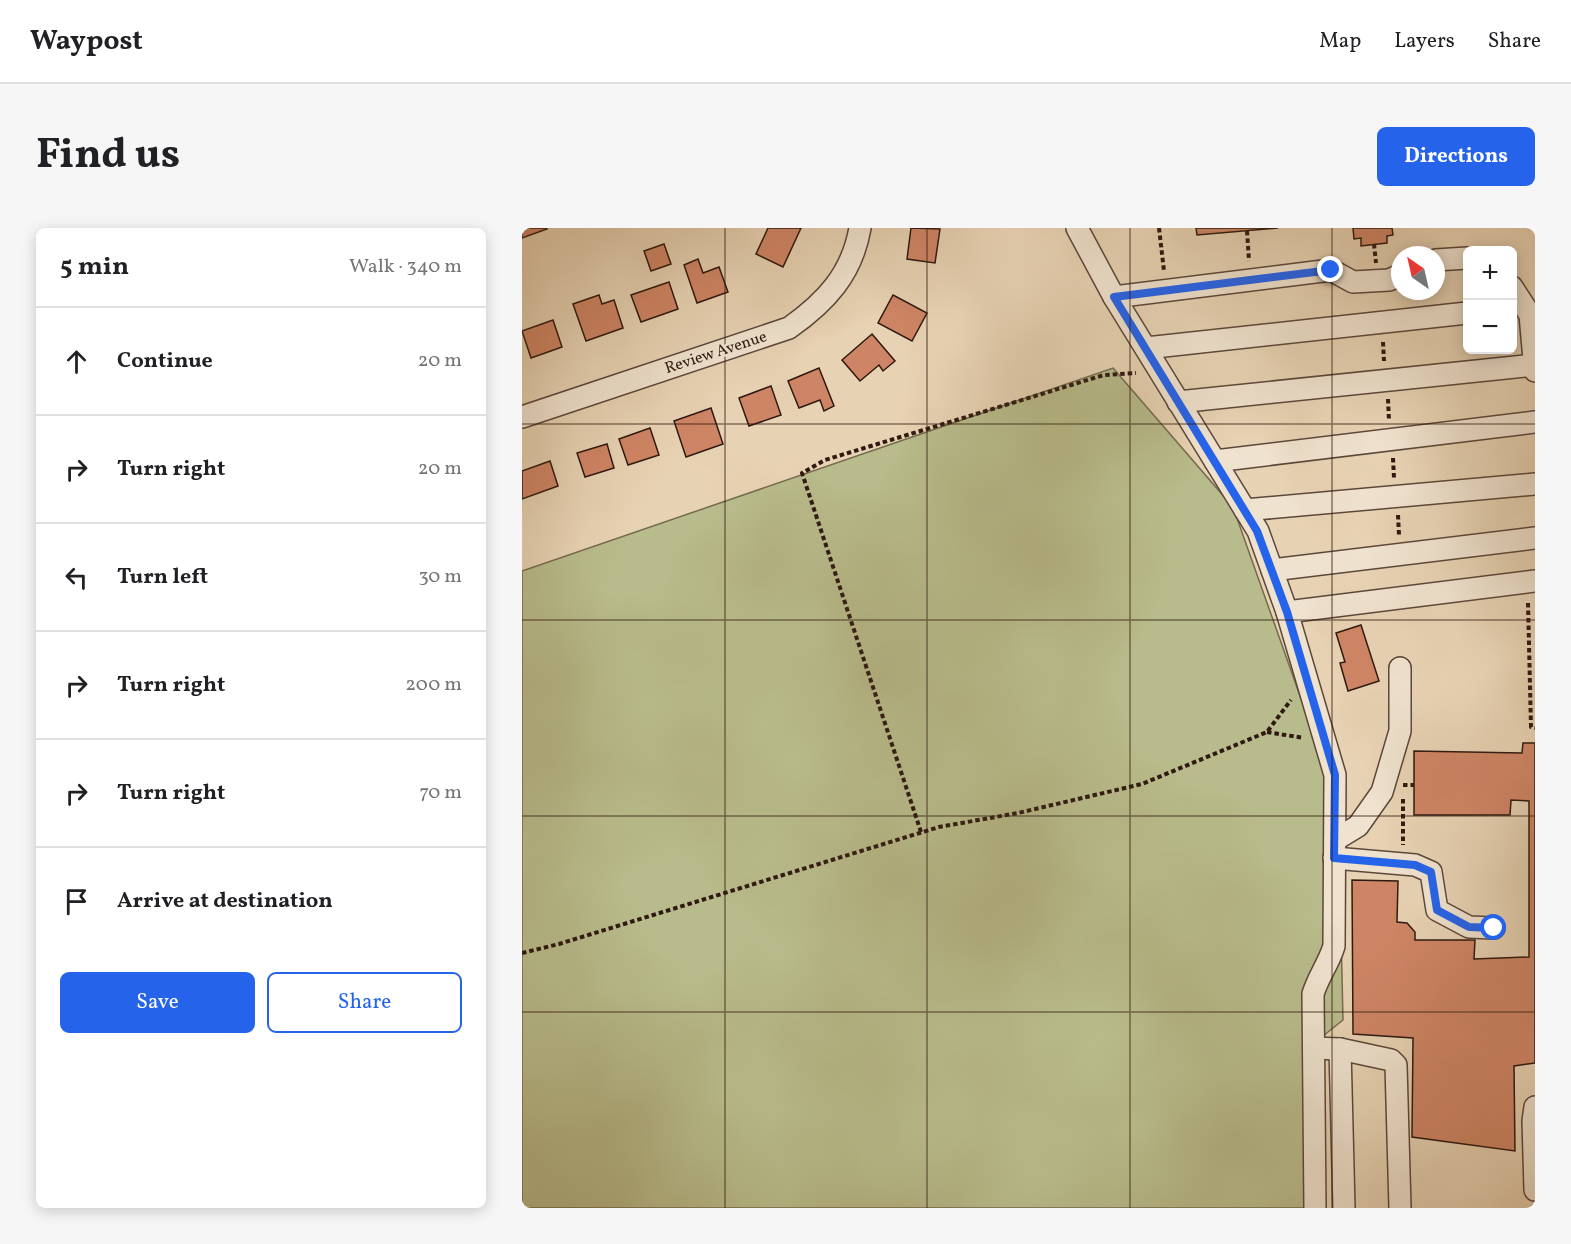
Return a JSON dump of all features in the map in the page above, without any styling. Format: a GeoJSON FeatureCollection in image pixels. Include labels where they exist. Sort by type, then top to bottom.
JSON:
{"type":"FeatureCollection","features":[{"type":"Feature","properties":{"kind":"street","name":"Review Avenue"},"geometry":{"type":"LineString","coordinates":[[522,417],[789,328],[812,312],[830,294],[846,272],[856,249],[860,228]]}},
{"type":"Feature","properties":{"kind":"street"},"geometry":{"type":"LineString","coordinates":[[1077,228],[1114,297],[1257,531],[1287,612],[1335,775],[1334,946],[1329,961],[1318,977],[1313,994],[1315,1208]]}},
{"type":"Feature","properties":{"kind":"street"},"geometry":{"type":"LineString","coordinates":[[1445,259],[1463,258]]}},
{"type":"Feature","properties":{"kind":"street"},"geometry":{"type":"LineString","coordinates":[[1114,297],[1331,270],[1353,282],[1391,279]]}},
{"type":"Feature","properties":{"kind":"street"},"geometry":{"type":"LineString","coordinates":[[1519,308],[1530,315],[1535,371]]}},
{"type":"Feature","properties":{"kind":"street"},"geometry":{"type":"LineString","coordinates":[[1146,348],[1463,313]]}},
{"type":"Feature","properties":{"kind":"street"},"geometry":{"type":"LineString","coordinates":[[1178,402],[1534,365]]}},
{"type":"Feature","properties":{"kind":"street"},"geometry":{"type":"LineString","coordinates":[[1215,461],[1535,422]]}},
{"type":"Feature","properties":{"kind":"street"},"geometry":{"type":"LineString","coordinates":[[1245,510],[1535,484]]}},
{"type":"Feature","properties":{"kind":"street"},"geometry":{"type":"LineString","coordinates":[[1272,570],[1535,538]]}},
{"type":"Feature","properties":{"kind":"street"},"geometry":{"type":"LineString","coordinates":[[1287,612],[1535,581]]}},
{"type":"Feature","properties":{"kind":"street"},"geometry":{"type":"LineString","coordinates":[[1334,849],[1358,826],[1382,792],[1400,731],[1400,668]]}},
{"type":"Feature","properties":{"kind":"street"},"geometry":{"type":"LineString","coordinates":[[1334,849],[1415,865],[1431,872],[1437,910],[1469,927],[1494,928]]}},
{"type":"Feature","properties":{"kind":"street"},"geometry":{"type":"LineString","coordinates":[[1314,1048],[1340,1049],[1391,1060],[1396,1065],[1400,1208]]}},
{"type":"Feature","properties":{"kind":"street"},"geometry":{"type":"LineString","coordinates":[[1340,1049],[1344,1208]]}},
{"type":"Feature","properties":{"kind":"street"},"geometry":{"type":"LineString","coordinates":[[1535,1107],[1533,1121],[1535,1190]]}},
{"type":"Feature","properties":{"kind":"path"},"geometry":{"type":"LineString","coordinates":[[1160,228],[1164,272]]}},
{"type":"Feature","properties":{"kind":"path"},"geometry":{"type":"LineString","coordinates":[[1247,231],[1250,264]]}},
{"type":"Feature","properties":{"kind":"path"},"geometry":{"type":"LineString","coordinates":[[921,832],[802,473],[825,460],[1104,375],[1140,372]]}},
{"type":"Feature","properties":{"kind":"path"},"geometry":{"type":"LineString","coordinates":[[1528,603],[1531,727],[1535,728]]}},
{"type":"Feature","properties":{"kind":"path"},"geometry":{"type":"LineString","coordinates":[[522,953],[559,944],[921,832],[1142,783],[1267,732],[1293,698]]}},
{"type":"Feature","properties":{"kind":"path"},"geometry":{"type":"LineString","coordinates":[[1267,732],[1306,738]]}},
{"type":"Feature","properties":{"kind":"path"},"geometry":{"type":"LineString","coordinates":[[1403,864],[1403,785],[1414,785]]}},
{"type":"Feature","properties":{"kind":"green space"},"geometry":{"type":"Polygon","coordinates":[[[1113,368],[1233,507],[1338,803],[1343,1020],[1303,1052],[1306,1208],[522,1208],[522,571],[1113,368]]]}},
{"type":"Feature","properties":{"kind":"building"},"geometry":{"type":"Polygon","coordinates":[[[522,228],[546,228],[547,229],[522,238],[522,228]]]}},
{"type":"Feature","properties":{"kind":"building"},"geometry":{"type":"Polygon","coordinates":[[[768,228],[801,228],[783,267],[756,254],[768,228]]]}},
{"type":"Feature","properties":{"kind":"building"},"geometry":{"type":"Polygon","coordinates":[[[911,228],[940,229],[935,263],[907,259],[911,228]]]}},
{"type":"Feature","properties":{"kind":"building"},"geometry":{"type":"Polygon","coordinates":[[[1196,228],[1278,228],[1197,235],[1196,228]]]}},
{"type":"Feature","properties":{"kind":"building"},"geometry":{"type":"Polygon","coordinates":[[[1353,228],[1392,228],[1393,235],[1387,236],[1387,243],[1361,246],[1361,238],[1354,239],[1353,228]]]}},
{"type":"Feature","properties":{"kind":"building"},"geometry":{"type":"Polygon","coordinates":[[[664,244],[671,264],[651,271],[644,251],[664,244]]]}},
{"type":"Feature","properties":{"kind":"building"},"geometry":{"type":"Polygon","coordinates":[[[698,259],[703,273],[719,267],[728,292],[697,303],[684,265],[698,259]]]}},
{"type":"Feature","properties":{"kind":"building"},"geometry":{"type":"Polygon","coordinates":[[[669,282],[678,309],[641,322],[631,295],[669,282]]]}},
{"type":"Feature","properties":{"kind":"building"},"geometry":{"type":"Polygon","coordinates":[[[599,295],[602,304],[614,300],[623,328],[586,341],[573,304],[599,295]]]}},
{"type":"Feature","properties":{"kind":"building"},"geometry":{"type":"Polygon","coordinates":[[[893,295],[927,313],[912,341],[878,323],[893,295]]]}},
{"type":"Feature","properties":{"kind":"building"},"geometry":{"type":"Polygon","coordinates":[[[553,320],[562,347],[531,358],[522,331],[553,320]]]}},
{"type":"Feature","properties":{"kind":"building"},"geometry":{"type":"Polygon","coordinates":[[[872,334],[895,361],[883,371],[879,365],[860,381],[842,360],[872,334]]]}},
{"type":"Feature","properties":{"kind":"building"},"geometry":{"type":"Polygon","coordinates":[[[819,368],[834,406],[824,411],[820,400],[799,408],[788,381],[819,368]]]}},
{"type":"Feature","properties":{"kind":"building"},"geometry":{"type":"Polygon","coordinates":[[[771,386],[781,415],[749,426],[739,398],[771,386]]]}},
{"type":"Feature","properties":{"kind":"building"},"geometry":{"type":"Polygon","coordinates":[[[711,408],[723,444],[686,457],[674,421],[711,408]]]}},
{"type":"Feature","properties":{"kind":"building"},"geometry":{"type":"Polygon","coordinates":[[[650,428],[659,455],[628,465],[619,439],[650,428]]]}},
{"type":"Feature","properties":{"kind":"building"},"geometry":{"type":"Polygon","coordinates":[[[607,444],[614,468],[585,477],[577,453],[607,444]]]}},
{"type":"Feature","properties":{"kind":"building"},"geometry":{"type":"Polygon","coordinates":[[[550,461],[558,486],[522,499],[522,471],[550,461]]]}},
{"type":"Feature","properties":{"kind":"building"},"geometry":{"type":"Polygon","coordinates":[[[1361,625],[1379,681],[1348,691],[1340,663],[1345,662],[1336,633],[1361,625]]]}},
{"type":"Feature","properties":{"kind":"building"},"geometry":{"type":"Polygon","coordinates":[[[1523,743],[1535,743],[1535,1063],[1514,1066],[1515,1151],[1412,1137],[1413,1038],[1353,1034],[1352,880],[1398,881],[1397,922],[1407,923],[1415,932],[1415,940],[1475,940],[1474,959],[1529,957],[1529,801],[1511,800],[1510,815],[1414,815],[1414,751],[1522,753],[1523,743]]]}},
{"type":"Feature","properties":{"kind":"route"},"geometry":{"type":"LineString","coordinates":[[1331,270],[1114,297],[1257,531],[1287,612],[1335,775],[1334,858],[1415,865],[1431,872],[1437,910],[1469,927],[1494,928]]}}]}
